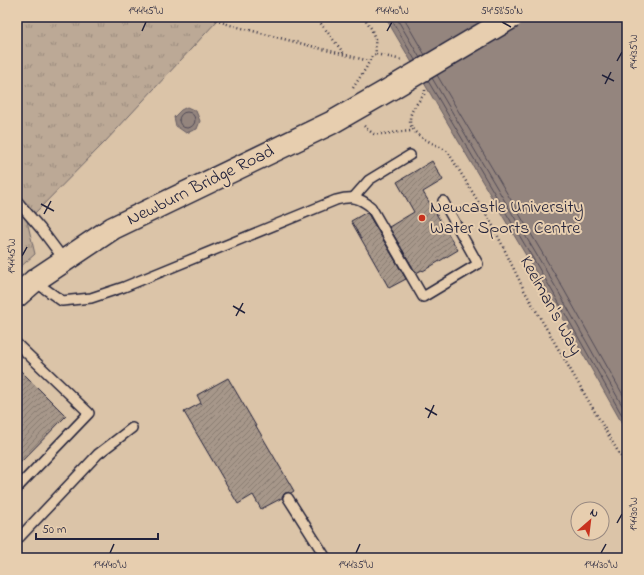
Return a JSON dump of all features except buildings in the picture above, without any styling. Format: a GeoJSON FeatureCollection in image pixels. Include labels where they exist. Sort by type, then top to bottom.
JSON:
{"type":"FeatureCollection","features":[{"type":"Feature","properties":{"kind":"street","name":"Newburn Bridge Road"},"geometry":{"type":"LineString","coordinates":[[17,296],[34,281],[113,228],[349,114],[512,17]]}},
{"type":"Feature","properties":{"kind":"lane"},"geometry":{"type":"LineString","coordinates":[[354,198],[369,180],[410,155]]}},
{"type":"Feature","properties":{"kind":"lane"},"geometry":{"type":"LineString","coordinates":[[34,281],[62,302],[91,298],[124,287],[346,197],[363,200],[371,207],[423,297],[478,264],[443,201]]}},
{"type":"Feature","properties":{"kind":"lane"},"geometry":{"type":"LineString","coordinates":[[17,201],[41,229],[65,261]]}},
{"type":"Feature","properties":{"kind":"lane"},"geometry":{"type":"LineString","coordinates":[[17,344],[89,413],[17,488]]}},
{"type":"Feature","properties":{"kind":"lane"},"geometry":{"type":"LineString","coordinates":[[17,540],[98,454],[132,428]]}},
{"type":"Feature","properties":{"kind":"lane"},"geometry":{"type":"LineString","coordinates":[[288,498],[326,558]]}},
{"type":"Feature","properties":{"kind":"path"},"geometry":{"type":"LineString","coordinates":[[208,17],[230,25],[369,61]]}},
{"type":"Feature","properties":{"kind":"path"},"geometry":{"type":"LineString","coordinates":[[316,17],[345,55]]}},
{"type":"Feature","properties":{"kind":"path"},"geometry":{"type":"LineString","coordinates":[[349,114],[344,101],[366,68],[372,56],[376,54]]}},
{"type":"Feature","properties":{"kind":"path","name":"Keelman's Way"},"geometry":{"type":"LineString","coordinates":[[349,114],[373,134],[380,135],[392,132],[413,131],[427,141],[440,146],[448,152],[493,226],[524,290],[627,467]]}},
{"type":"Feature","properties":{"kind":"green space"},"geometry":{"type":"Polygon","coordinates":[[[17,17],[215,17],[217,21],[104,143],[27,221],[35,254],[17,270],[17,17]]]}},
{"type":"Feature","properties":{"kind":"water"},"geometry":{"type":"Polygon","coordinates":[[[385,17],[627,17],[627,432],[550,296],[385,17]]]}},
{"type":"Feature","properties":{"kind":"water"},"geometry":{"type":"Polygon","coordinates":[[[187,107],[196,111],[200,121],[197,129],[186,133],[176,126],[174,117],[181,110],[187,107]]]}},
{"type":"Feature","properties":{"kind":"place","name":"Newcastle University Water Sports Centre"},"geometry":{"type":"Point","coordinates":[422,218]}}]}
